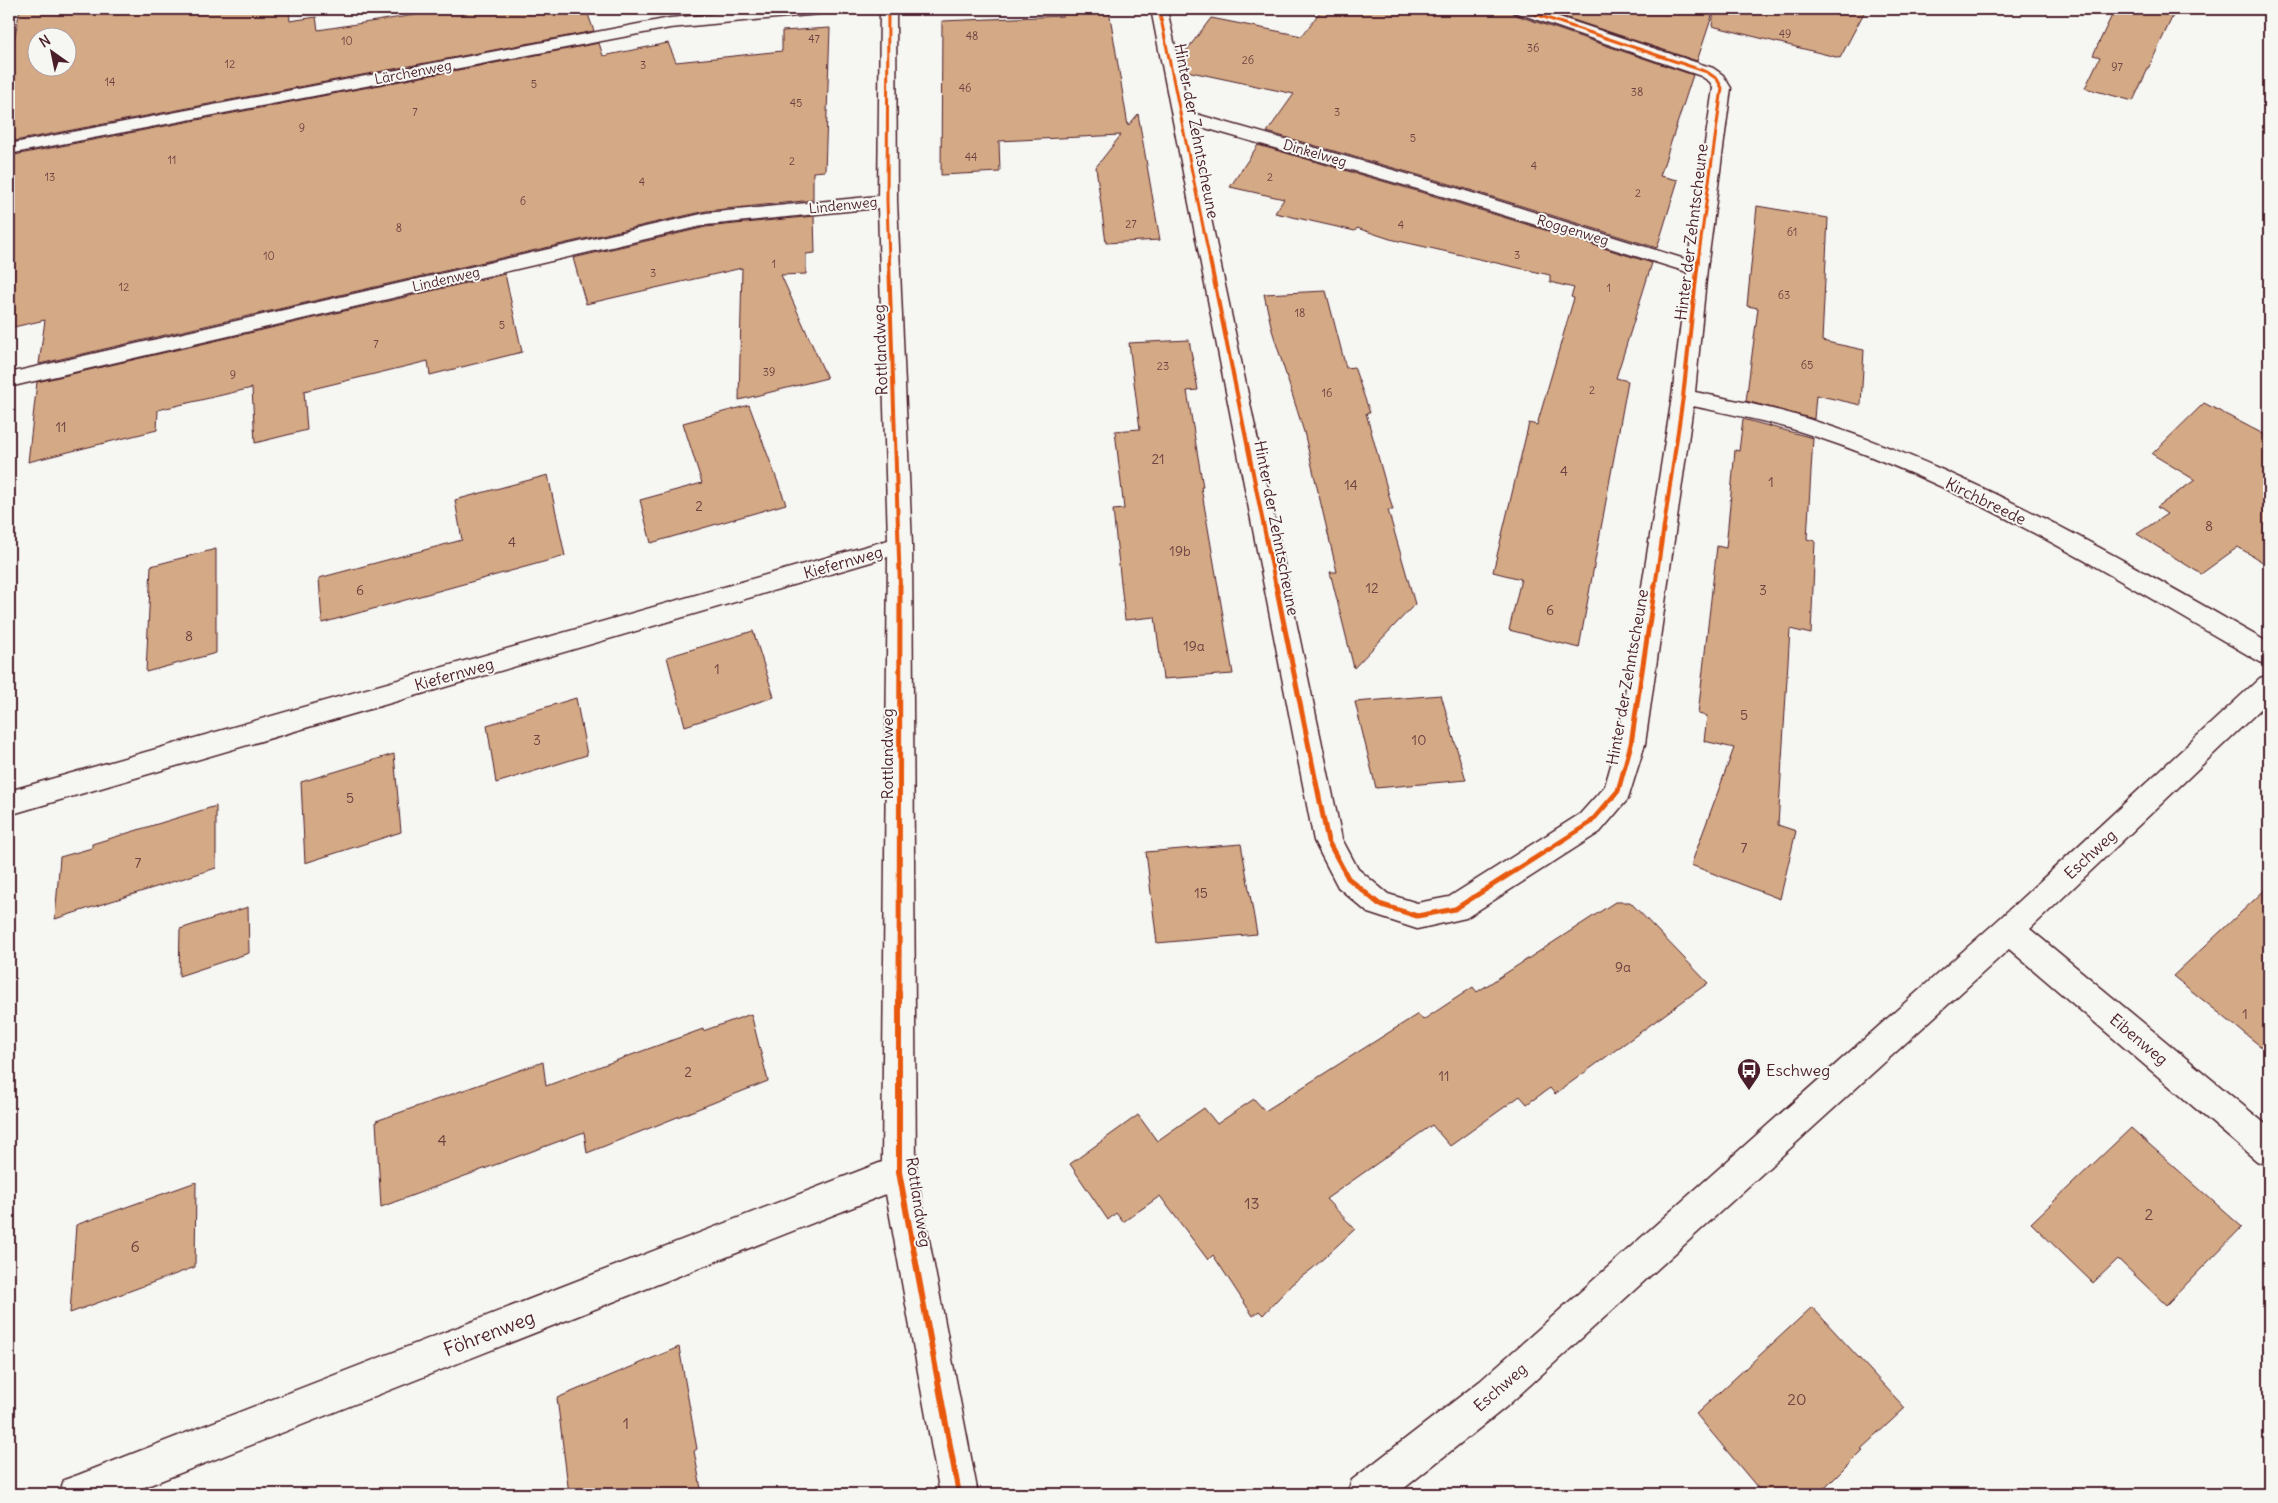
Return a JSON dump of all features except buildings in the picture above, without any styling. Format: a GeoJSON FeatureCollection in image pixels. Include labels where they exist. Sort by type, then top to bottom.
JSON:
{"type":"FeatureCollection","features":[{"type":"Feature","properties":{"kind":"street","name":"Lärchenweg"},"geometry":{"type":"LineString","coordinates":[[9,149],[670,23],[819,9]]}},
{"type":"Feature","properties":{"kind":"street","name":"Rottlandweg"},"geometry":{"type":"LineString","coordinates":[[888,9],[887,201],[900,545],[899,1172],[959,1494]]}},
{"type":"Feature","properties":{"kind":"street","name":"Hinter der Zehntscheune"},"geometry":{"type":"LineString","coordinates":[[1159,9],[1328,841],[1348,878],[1379,904],[1417,916],[1455,909],[1590,823],[1618,791],[1631,744],[1683,397],[1697,269],[1722,88],[1717,79],[1707,72],[1520,9]]}},
{"type":"Feature","properties":{"kind":"street","name":"Dinkelweg"},"geometry":{"type":"LineString","coordinates":[[1180,114],[1448,192]]}},
{"type":"Feature","properties":{"kind":"street","name":"Roggenweg"},"geometry":{"type":"LineString","coordinates":[[1448,192],[1697,269]]}},
{"type":"Feature","properties":{"kind":"street","name":"Lindenweg"},"geometry":{"type":"LineString","coordinates":[[9,380],[706,219],[887,201]]}},
{"type":"Feature","properties":{"kind":"street","name":"Kirchbreede"},"geometry":{"type":"LineString","coordinates":[[1683,397],[1743,409],[1813,428],[1889,455],[1976,494],[2115,567],[2269,655]]}},
{"type":"Feature","properties":{"kind":"street","name":"Kiefernweg"},"geometry":{"type":"LineString","coordinates":[[9,803],[900,545]]}},
{"type":"Feature","properties":{"kind":"street","name":"Eschweg"},"geometry":{"type":"LineString","coordinates":[[1366,1494],[1493,1394],[2009,930],[2269,685]]}},
{"type":"Feature","properties":{"kind":"street","name":"Eibenweg"},"geometry":{"type":"LineString","coordinates":[[2009,930],[2269,1149]]}},
{"type":"Feature","properties":{"kind":"street","name":"Föhrenweg"},"geometry":{"type":"LineString","coordinates":[[78,1494],[899,1172]]}},
{"type":"Feature","properties":{"kind":"cycle path"},"geometry":{"type":"LineString","coordinates":[[888,9],[887,201],[900,545],[899,1172],[959,1494]]}},
{"type":"Feature","properties":{"kind":"cycle path"},"geometry":{"type":"LineString","coordinates":[[1159,9],[1328,841],[1348,878],[1379,904],[1417,916],[1455,909],[1590,823],[1618,791],[1631,744],[1683,397],[1697,269],[1722,88],[1717,79],[1707,72],[1520,9]]}},
{"type":"Feature","properties":{"kind":"place","name":"Eschweg"},"geometry":{"type":"Point","coordinates":[1749,1091]}}]}
